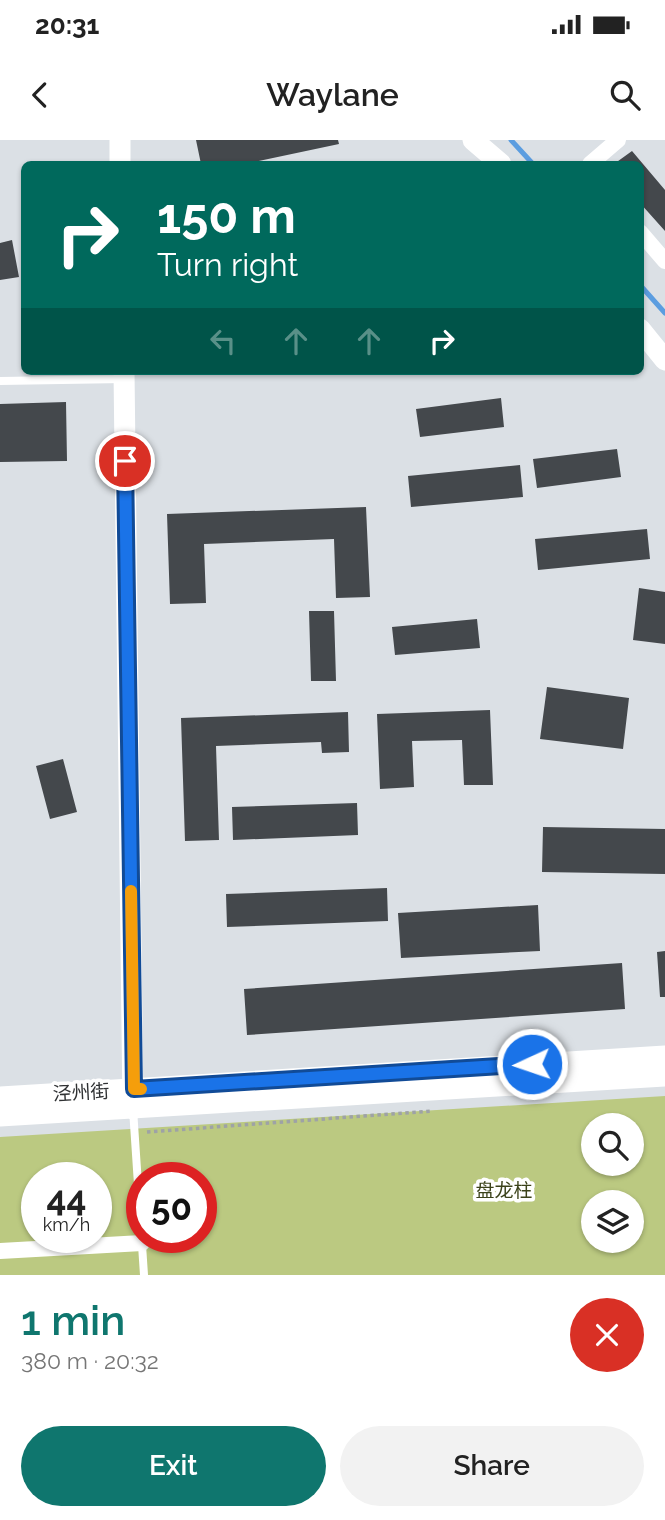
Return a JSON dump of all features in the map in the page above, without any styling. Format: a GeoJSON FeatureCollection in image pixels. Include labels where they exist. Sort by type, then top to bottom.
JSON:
{"type":"FeatureCollection","features":[{"type":"Feature","properties":{"kind":"main road"},"geometry":{"type":"LineString","coordinates":[[120,140],[120,161]]}},
{"type":"Feature","properties":{"kind":"main road"},"geometry":{"type":"LineString","coordinates":[[473,140],[498,161]]}},
{"type":"Feature","properties":{"kind":"main road"},"geometry":{"type":"LineString","coordinates":[[644,334],[665,360]]}},
{"type":"Feature","properties":{"kind":"main road"},"geometry":{"type":"LineString","coordinates":[[124,375],[133,1099]]}},
{"type":"Feature","properties":{"kind":"main road","name":"泾州街"},"geometry":{"type":"LineString","coordinates":[[0,1116],[133,1099],[665,1056]]}},
{"type":"Feature","properties":{"kind":"main road","name":"泾州街"},"geometry":{"type":"LineString","coordinates":[[0,1097],[133,1099],[665,1076]]}},
{"type":"Feature","properties":{"kind":"street"},"geometry":{"type":"LineString","coordinates":[[594,161],[618,140]]}},
{"type":"Feature","properties":{"kind":"street"},"geometry":{"type":"LineString","coordinates":[[644,237],[665,261]]}},
{"type":"Feature","properties":{"kind":"street"},"geometry":{"type":"LineString","coordinates":[[0,1251],[126,1244]]}},
{"type":"Feature","properties":{"kind":"lane"},"geometry":{"type":"LineString","coordinates":[[0,381],[124,375]]}},
{"type":"Feature","properties":{"kind":"lane"},"geometry":{"type":"LineString","coordinates":[[133,1099],[137,1162]]}},
{"type":"Feature","properties":{"kind":"lane"},"geometry":{"type":"LineString","coordinates":[[143,1253],[144,1275]]}},
{"type":"Feature","properties":{"kind":"path"},"geometry":{"type":"LineString","coordinates":[[135,1133],[432,1111]]}},
{"type":"Feature","properties":{"kind":"green space","name":"盘龙柱"},"geometry":{"type":"Polygon","coordinates":[[[665,1096],[665,1275],[0,1275],[0,1137],[665,1096]]]}},
{"type":"Feature","properties":{"kind":"building"},"geometry":{"type":"Polygon","coordinates":[[[196,140],[338,140],[339,144],[259,161],[200,161],[196,140]]]}},
{"type":"Feature","properties":{"kind":"building"},"geometry":{"type":"Polygon","coordinates":[[[632,151],[640,161],[618,161],[632,151]]]}},
{"type":"Feature","properties":{"kind":"building"},"geometry":{"type":"Polygon","coordinates":[[[644,165],[665,190],[665,231],[644,207],[644,165]]]}},
{"type":"Feature","properties":{"kind":"building"},"geometry":{"type":"Polygon","coordinates":[[[12,240],[19,277],[0,280],[0,243],[12,240]]]}},
{"type":"Feature","properties":{"kind":"building"},"geometry":{"type":"Polygon","coordinates":[[[501,398],[504,427],[420,437],[416,409],[501,398]]]}},
{"type":"Feature","properties":{"kind":"building"},"geometry":{"type":"Polygon","coordinates":[[[66,402],[67,461],[0,462],[0,404],[66,402]]]}},
{"type":"Feature","properties":{"kind":"building"},"geometry":{"type":"Polygon","coordinates":[[[617,449],[621,477],[537,488],[533,459],[617,449]]]}},
{"type":"Feature","properties":{"kind":"building"},"geometry":{"type":"Polygon","coordinates":[[[520,465],[523,497],[411,507],[408,476],[520,465]]]}},
{"type":"Feature","properties":{"kind":"building"},"geometry":{"type":"Polygon","coordinates":[[[366,507],[370,597],[336,598],[334,539],[204,544],[206,603],[170,604],[167,514],[366,507]]]}},
{"type":"Feature","properties":{"kind":"building"},"geometry":{"type":"Polygon","coordinates":[[[647,529],[650,559],[538,570],[535,539],[647,529]]]}},
{"type":"Feature","properties":{"kind":"building"},"geometry":{"type":"Polygon","coordinates":[[[639,588],[665,592],[665,644],[633,640],[639,588]]]}},
{"type":"Feature","properties":{"kind":"building"},"geometry":{"type":"Polygon","coordinates":[[[309,611],[334,611],[336,681],[311,681],[309,611]]]}},
{"type":"Feature","properties":{"kind":"building"},"geometry":{"type":"Polygon","coordinates":[[[477,619],[480,648],[395,655],[392,627],[477,619]]]}},
{"type":"Feature","properties":{"kind":"building"},"geometry":{"type":"Polygon","coordinates":[[[547,687],[629,698],[623,749],[540,739],[547,687]]]}},
{"type":"Feature","properties":{"kind":"building"},"geometry":{"type":"Polygon","coordinates":[[[490,710],[493,785],[464,785],[462,740],[412,741],[414,787],[380,789],[377,714],[490,710]]]}},
{"type":"Feature","properties":{"kind":"building"},"geometry":{"type":"Polygon","coordinates":[[[348,712],[349,752],[322,753],[321,742],[216,746],[219,840],[185,841],[181,718],[348,712]]]}},
{"type":"Feature","properties":{"kind":"building"},"geometry":{"type":"Polygon","coordinates":[[[63,759],[77,812],[50,819],[36,766],[63,759]]]}},
{"type":"Feature","properties":{"kind":"building"},"geometry":{"type":"Polygon","coordinates":[[[357,803],[358,835],[233,840],[232,807],[357,803]]]}},
{"type":"Feature","properties":{"kind":"building"},"geometry":{"type":"Polygon","coordinates":[[[543,827],[665,829],[665,874],[542,872],[543,827]]]}},
{"type":"Feature","properties":{"kind":"building"},"geometry":{"type":"Polygon","coordinates":[[[387,888],[388,921],[227,927],[226,894],[387,888]]]}},
{"type":"Feature","properties":{"kind":"building"},"geometry":{"type":"Polygon","coordinates":[[[538,905],[540,951],[401,958],[398,913],[538,905]]]}},
{"type":"Feature","properties":{"kind":"building"},"geometry":{"type":"Polygon","coordinates":[[[665,951],[665,997],[660,997],[657,952],[665,951]]]}},
{"type":"Feature","properties":{"kind":"building"},"geometry":{"type":"Polygon","coordinates":[[[622,963],[625,1009],[247,1035],[244,989],[622,963]]]}},
{"type":"Feature","properties":{"kind":"waterway"},"geometry":{"type":"LineString","coordinates":[[511,140],[530,161]]}},
{"type":"Feature","properties":{"kind":"waterway"},"geometry":{"type":"LineString","coordinates":[[644,289],[665,313]]}},
{"type":"Feature","properties":{"kind":"slow traffic"},"geometry":{"type":"LineString","coordinates":[[131,891],[134,1089],[141,1089]]}},
{"type":"Feature","properties":{"kind":"route"},"geometry":{"type":"LineString","coordinates":[[125,461],[134,1089],[532,1064]]}}]}
